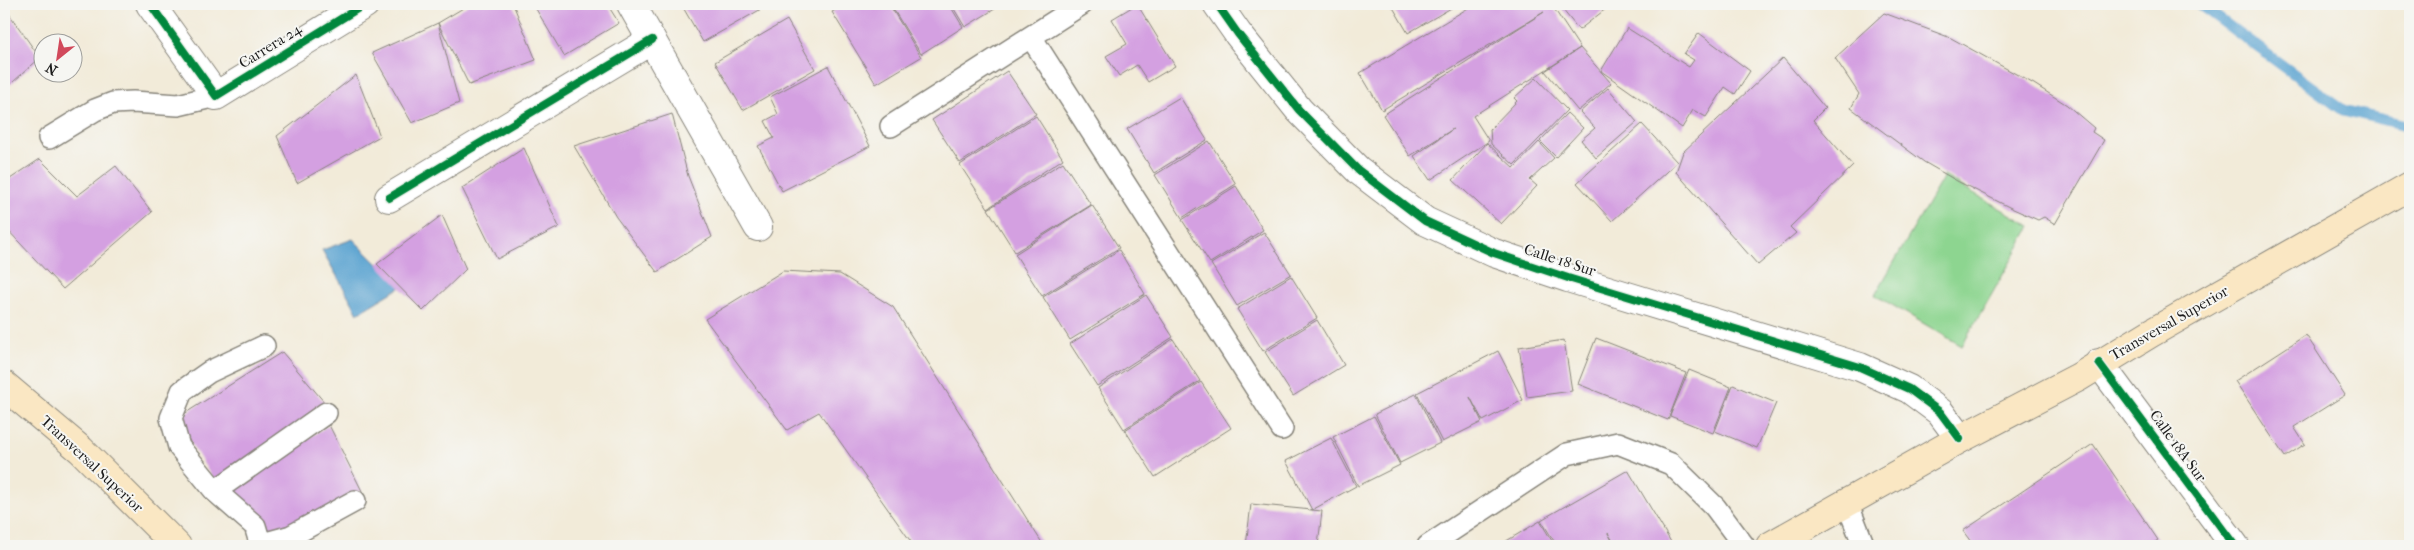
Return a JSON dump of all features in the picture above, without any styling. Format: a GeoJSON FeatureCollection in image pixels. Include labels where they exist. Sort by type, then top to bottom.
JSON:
{"type":"FeatureCollection","features":[{"type":"Feature","properties":{"kind":"main road","name":"Transversal Superior"},"geometry":{"type":"LineString","coordinates":[[1770,546],[1960,439],[2079,377],[2099,363],[2410,186]]}},
{"type":"Feature","properties":{"kind":"main road","name":"Transversal Superior"},"geometry":{"type":"LineString","coordinates":[[4,385],[81,450],[177,546]]}},
{"type":"Feature","properties":{"kind":"street"},"geometry":{"type":"LineString","coordinates":[[150,4],[216,96]]}},
{"type":"Feature","properties":{"kind":"street","name":"Carrera 24"},"geometry":{"type":"LineString","coordinates":[[216,96],[365,4]]}},
{"type":"Feature","properties":{"kind":"street"},"geometry":{"type":"LineString","coordinates":[[631,4],[758,227]]}},
{"type":"Feature","properties":{"kind":"street","name":"Calle 18 Sur"},"geometry":{"type":"LineString","coordinates":[[1217,4],[1238,34],[1299,110],[1358,170],[1425,221],[1494,253],[1568,278],[1860,367],[1909,389],[1940,412],[1960,439]]}},
{"type":"Feature","properties":{"kind":"street"},"geometry":{"type":"LineString","coordinates":[[389,198],[652,40]]}},
{"type":"Feature","properties":{"kind":"street","name":"Calle 18A Sur"},"geometry":{"type":"LineString","coordinates":[[2099,363],[2235,546]]}},
{"type":"Feature","properties":{"kind":"lane"},"geometry":{"type":"LineString","coordinates":[[891,126],[1082,4]]}},
{"type":"Feature","properties":{"kind":"lane"},"geometry":{"type":"LineString","coordinates":[[1031,37],[1282,430]]}},
{"type":"Feature","properties":{"kind":"lane"},"geometry":{"type":"LineString","coordinates":[[50,138],[95,110],[113,103],[133,102],[178,105],[216,96]]}},
{"type":"Feature","properties":{"kind":"lane"},"geometry":{"type":"LineString","coordinates":[[264,346],[209,372],[182,391],[171,418],[179,447],[215,491],[255,526],[261,545],[292,536],[355,502]]}},
{"type":"Feature","properties":{"kind":"lane"},"geometry":{"type":"LineString","coordinates":[[215,491],[326,413]]}},
{"type":"Feature","properties":{"kind":"lane"},"geometry":{"type":"LineString","coordinates":[[1428,546],[1566,454],[1618,444],[1670,464],[1715,507],[1744,546]]}},
{"type":"Feature","properties":{"kind":"lane"},"geometry":{"type":"LineString","coordinates":[[1847,503],[1864,546]]}},
{"type":"Feature","properties":{"kind":"green space"},"geometry":{"type":"Polygon","coordinates":[[[1944,176],[2031,226],[1962,346],[1875,295],[1944,176]]]}},
{"type":"Feature","properties":{"kind":"water"},"geometry":{"type":"Polygon","coordinates":[[[353,239],[401,287],[358,313],[322,250],[353,239]]]}},
{"type":"Feature","properties":{"kind":"building"},"geometry":{"type":"Polygon","coordinates":[[[4,4],[8,4],[5,8],[32,47],[32,65],[4,90],[4,4]]]}},
{"type":"Feature","properties":{"kind":"building"},"geometry":{"type":"Polygon","coordinates":[[[470,4],[513,4],[536,60],[469,85],[438,23],[470,4]]]}},
{"type":"Feature","properties":{"kind":"building"},"geometry":{"type":"Polygon","coordinates":[[[533,4],[607,4],[619,23],[564,56],[533,4]]]}},
{"type":"Feature","properties":{"kind":"building"},"geometry":{"type":"Polygon","coordinates":[[[681,4],[760,4],[763,8],[703,42],[681,4]]]}},
{"type":"Feature","properties":{"kind":"building"},"geometry":{"type":"Polygon","coordinates":[[[846,4],[889,4],[921,57],[876,84],[832,12],[846,4]]]}},
{"type":"Feature","properties":{"kind":"building"},"geometry":{"type":"Polygon","coordinates":[[[890,4],[949,4],[963,27],[921,54],[890,4]]]}},
{"type":"Feature","properties":{"kind":"building"},"geometry":{"type":"Polygon","coordinates":[[[951,4],[1003,4],[965,27],[951,4]]]}},
{"type":"Feature","properties":{"kind":"building"},"geometry":{"type":"Polygon","coordinates":[[[1137,4],[1175,66],[1148,82],[1137,65],[1119,76],[1106,56],[1127,44],[1112,19],[1137,4]]]}},
{"type":"Feature","properties":{"kind":"building"},"geometry":{"type":"Polygon","coordinates":[[[1391,4],[1458,4],[1408,33],[1391,4]]]}},
{"type":"Feature","properties":{"kind":"building"},"geometry":{"type":"Polygon","coordinates":[[[1475,4],[1545,4],[1549,10],[1553,7],[1580,48],[1473,116],[1489,141],[1430,180],[1414,156],[1453,129],[1410,156],[1383,115],[1544,12],[1382,110],[1360,73],[1475,4]]]}},
{"type":"Feature","properties":{"kind":"building"},"geometry":{"type":"Polygon","coordinates":[[[1558,4],[1612,4],[1579,30],[1558,4]]]}},
{"type":"Feature","properties":{"kind":"building"},"geometry":{"type":"Polygon","coordinates":[[[1884,13],[1951,38],[2034,84],[2067,105],[2094,128],[2092,132],[2104,140],[2055,224],[2044,217],[2038,220],[1957,181],[1924,162],[1851,108],[1859,94],[1835,58],[1884,13]]]}},
{"type":"Feature","properties":{"kind":"building"},"geometry":{"type":"Polygon","coordinates":[[[787,20],[815,69],[743,110],[715,62],[787,20]]]}},
{"type":"Feature","properties":{"kind":"building"},"geometry":{"type":"Polygon","coordinates":[[[438,23],[459,103],[412,123],[372,53],[438,23]]]}},
{"type":"Feature","properties":{"kind":"building"},"geometry":{"type":"Polygon","coordinates":[[[1627,28],[1689,67],[1694,60],[1684,54],[1699,33],[1750,71],[1735,94],[1725,87],[1706,117],[1693,110],[1682,128],[1601,71],[1627,28]]]}},
{"type":"Feature","properties":{"kind":"building"},"geometry":{"type":"Polygon","coordinates":[[[1580,48],[1611,83],[1578,111],[1545,71],[1580,48]]]}},
{"type":"Feature","properties":{"kind":"building"},"geometry":{"type":"Polygon","coordinates":[[[1783,58],[1825,108],[1813,120],[1853,166],[1790,227],[1796,233],[1758,265],[1676,172],[1683,152],[1783,58]]]}},
{"type":"Feature","properties":{"kind":"building"},"geometry":{"type":"Polygon","coordinates":[[[828,66],[870,146],[782,191],[758,146],[774,138],[765,121],[778,114],[770,97],[828,66]]]}},
{"type":"Feature","properties":{"kind":"building"},"geometry":{"type":"Polygon","coordinates":[[[1007,71],[1036,114],[960,163],[932,120],[1007,71]]]}},
{"type":"Feature","properties":{"kind":"building"},"geometry":{"type":"Polygon","coordinates":[[[356,75],[380,136],[297,183],[277,136],[356,75]]]}},
{"type":"Feature","properties":{"kind":"building"},"geometry":{"type":"Polygon","coordinates":[[[1536,78],[1567,110],[1514,165],[1491,144],[1490,129],[1517,101],[1514,98],[1536,78]]]}},
{"type":"Feature","properties":{"kind":"building"},"geometry":{"type":"Polygon","coordinates":[[[1608,88],[1637,122],[1596,158],[1581,140],[1595,128],[1580,112],[1608,88]]]}},
{"type":"Feature","properties":{"kind":"building"},"geometry":{"type":"Polygon","coordinates":[[[1180,97],[1207,140],[1154,173],[1127,129],[1180,97]]]}},
{"type":"Feature","properties":{"kind":"building"},"geometry":{"type":"Polygon","coordinates":[[[1567,113],[1583,128],[1556,157],[1540,141],[1567,113]]]}},
{"type":"Feature","properties":{"kind":"building"},"geometry":{"type":"Polygon","coordinates":[[[672,114],[688,176],[712,237],[657,272],[616,217],[574,146],[672,114]]]}},
{"type":"Feature","properties":{"kind":"building"},"geometry":{"type":"Polygon","coordinates":[[[1036,116],[1063,159],[988,208],[960,165],[1036,116]]]}},
{"type":"Feature","properties":{"kind":"building"},"geometry":{"type":"Polygon","coordinates":[[[1642,124],[1677,162],[1612,221],[1577,183],[1642,124]]]}},
{"type":"Feature","properties":{"kind":"building"},"geometry":{"type":"Polygon","coordinates":[[[1209,141],[1236,184],[1182,218],[1155,175],[1209,141]]]}},
{"type":"Feature","properties":{"kind":"building"},"geometry":{"type":"Polygon","coordinates":[[[1539,142],[1554,158],[1530,180],[1537,186],[1501,224],[1453,180],[1487,143],[1514,168],[1539,142]]]}},
{"type":"Feature","properties":{"kind":"building"},"geometry":{"type":"Polygon","coordinates":[[[524,148],[559,227],[497,259],[462,188],[524,148]]]}},
{"type":"Feature","properties":{"kind":"building"},"geometry":{"type":"Polygon","coordinates":[[[40,159],[77,196],[116,166],[152,212],[63,289],[4,226],[4,183],[40,159]]]}},
{"type":"Feature","properties":{"kind":"building"},"geometry":{"type":"Polygon","coordinates":[[[1063,162],[1091,205],[1015,252],[988,209],[1063,162]]]}},
{"type":"Feature","properties":{"kind":"building"},"geometry":{"type":"Polygon","coordinates":[[[1236,186],[1263,230],[1210,263],[1182,220],[1236,186]]]}},
{"type":"Feature","properties":{"kind":"building"},"geometry":{"type":"Polygon","coordinates":[[[1092,205],[1119,248],[1042,296],[1015,254],[1092,205]]]}},
{"type":"Feature","properties":{"kind":"building"},"geometry":{"type":"Polygon","coordinates":[[[442,215],[466,269],[423,311],[377,264],[442,215]]]}},
{"type":"Feature","properties":{"kind":"building"},"geometry":{"type":"Polygon","coordinates":[[[1264,232],[1291,274],[1237,306],[1211,264],[1264,232]]]}},
{"type":"Feature","properties":{"kind":"building"},"geometry":{"type":"Polygon","coordinates":[[[1119,250],[1145,294],[1070,340],[1043,297],[1119,250]]]}},
{"type":"Feature","properties":{"kind":"building"},"geometry":{"type":"Polygon","coordinates":[[[783,271],[840,274],[893,307],[1044,546],[914,546],[819,412],[787,430],[705,319],[783,271]]]}},
{"type":"Feature","properties":{"kind":"building"},"geometry":{"type":"Polygon","coordinates":[[[1291,276],[1317,318],[1263,351],[1237,309],[1291,276]]]}},
{"type":"Feature","properties":{"kind":"building"},"geometry":{"type":"Polygon","coordinates":[[[1146,295],[1173,337],[1097,386],[1070,344],[1146,295]]]}},
{"type":"Feature","properties":{"kind":"building"},"geometry":{"type":"Polygon","coordinates":[[[1317,320],[1344,365],[1293,396],[1265,352],[1317,320]]]}},
{"type":"Feature","properties":{"kind":"building"},"geometry":{"type":"Polygon","coordinates":[[[2306,335],[2345,395],[2294,427],[2305,444],[2285,457],[2235,381],[2306,335]]]}},
{"type":"Feature","properties":{"kind":"building"},"geometry":{"type":"Polygon","coordinates":[[[1596,338],[1686,373],[1668,420],[1578,384],[1596,338]]]}},
{"type":"Feature","properties":{"kind":"building"},"geometry":{"type":"Polygon","coordinates":[[[1173,339],[1200,381],[1124,429],[1098,388],[1173,339]]]}},
{"type":"Feature","properties":{"kind":"building"},"geometry":{"type":"Polygon","coordinates":[[[1564,340],[1572,391],[1527,397],[1519,347],[1564,340]]]}},
{"type":"Feature","properties":{"kind":"building"},"geometry":{"type":"Polygon","coordinates":[[[1498,351],[1523,400],[1483,421],[1470,397],[1482,422],[1442,442],[1417,393],[1498,351]]]}},
{"type":"Feature","properties":{"kind":"building"},"geometry":{"type":"Polygon","coordinates":[[[282,352],[325,403],[216,484],[176,419],[282,352]]]}},
{"type":"Feature","properties":{"kind":"building"},"geometry":{"type":"Polygon","coordinates":[[[1689,370],[1731,387],[1713,433],[1670,416],[1689,370]]]}},
{"type":"Feature","properties":{"kind":"building"},"geometry":{"type":"Polygon","coordinates":[[[1201,382],[1231,428],[1155,477],[1125,430],[1201,382]]]}},
{"type":"Feature","properties":{"kind":"building"},"geometry":{"type":"Polygon","coordinates":[[[1733,385],[1776,403],[1757,448],[1715,431],[1733,385]]]}},
{"type":"Feature","properties":{"kind":"building"},"geometry":{"type":"Polygon","coordinates":[[[1416,394],[1440,443],[1400,463],[1375,414],[1416,394]]]}},
{"type":"Feature","properties":{"kind":"building"},"geometry":{"type":"Polygon","coordinates":[[[1374,416],[1400,465],[1358,486],[1333,437],[1374,416]]]}},
{"type":"Feature","properties":{"kind":"building"},"geometry":{"type":"Polygon","coordinates":[[[329,425],[362,491],[269,537],[230,488],[329,425]]]}},
{"type":"Feature","properties":{"kind":"building"},"geometry":{"type":"Polygon","coordinates":[[[1331,438],[1356,486],[1312,510],[1286,461],[1331,438]]]}},
{"type":"Feature","properties":{"kind":"building"},"geometry":{"type":"Polygon","coordinates":[[[2093,444],[2158,540],[2149,546],[1974,546],[1963,531],[2093,444]]]}},
{"type":"Feature","properties":{"kind":"building"},"geometry":{"type":"Polygon","coordinates":[[[1628,470],[1671,542],[1664,546],[1616,546],[1608,533],[1615,546],[1557,546],[1541,520],[1628,470]]]}},
{"type":"Feature","properties":{"kind":"building"},"geometry":{"type":"Polygon","coordinates":[[[1251,504],[1322,511],[1318,546],[1246,546],[1251,504]]]}},
{"type":"Feature","properties":{"kind":"building"},"geometry":{"type":"Polygon","coordinates":[[[1540,521],[1555,546],[1505,546],[1503,543],[1540,521]]]}},
{"type":"Feature","properties":{"kind":"waterway"},"geometry":{"type":"LineString","coordinates":[[2199,4],[2343,110],[2410,126]]}},
{"type":"Feature","properties":{"kind":"cycle path"},"geometry":{"type":"LineString","coordinates":[[150,4],[216,96],[365,4]]}},
{"type":"Feature","properties":{"kind":"cycle path"},"geometry":{"type":"LineString","coordinates":[[1217,4],[1238,34],[1299,110],[1358,170],[1425,221],[1494,253],[1568,278],[1860,367],[1909,389],[1940,412],[1960,439]]}},
{"type":"Feature","properties":{"kind":"cycle path"},"geometry":{"type":"LineString","coordinates":[[389,198],[652,40]]}},
{"type":"Feature","properties":{"kind":"cycle path"},"geometry":{"type":"LineString","coordinates":[[2099,363],[2235,546]]}}]}
